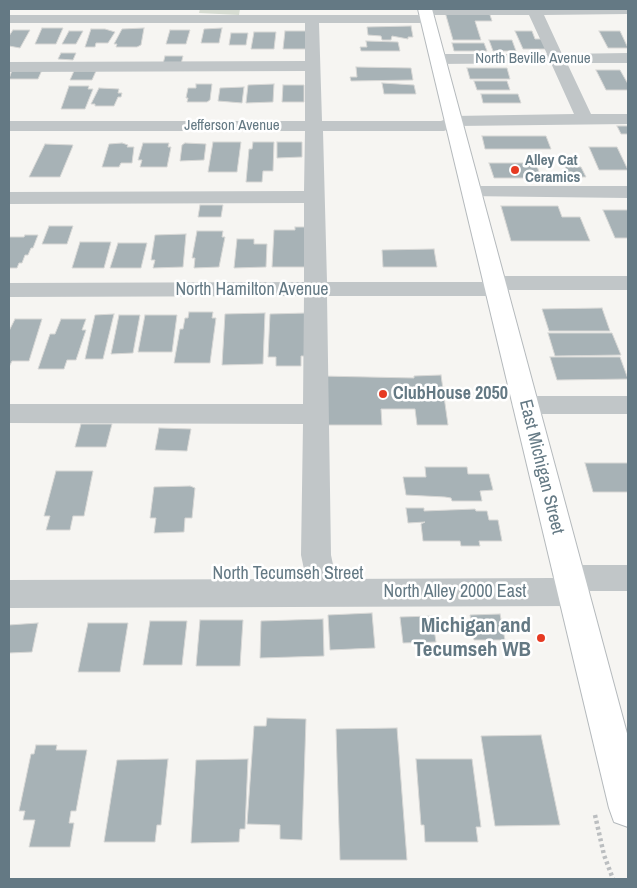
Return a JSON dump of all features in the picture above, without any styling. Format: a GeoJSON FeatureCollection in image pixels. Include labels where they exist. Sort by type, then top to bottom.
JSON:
{"type":"FeatureCollection","features":[{"type":"Feature","properties":{"kind":"main road","name":"East Michigan Street"},"geometry":{"type":"LineString","coordinates":[[426,13],[628,808]]}},
{"type":"Feature","properties":{"kind":"street"},"geometry":{"type":"LineString","coordinates":[[534,10],[558,58],[585,120]]}},
{"type":"Feature","properties":{"kind":"street"},"geometry":{"type":"LineString","coordinates":[[9,19],[312,19],[426,13],[624,10],[628,24]]}},
{"type":"Feature","properties":{"kind":"street"},"geometry":{"type":"LineString","coordinates":[[312,19],[316,290],[316,555],[319,574]]}},
{"type":"Feature","properties":{"kind":"street","name":"North Beville Avenue"},"geometry":{"type":"LineString","coordinates":[[438,59],[628,58]]}},
{"type":"Feature","properties":{"kind":"street"},"geometry":{"type":"LineString","coordinates":[[9,67],[313,66]]}},
{"type":"Feature","properties":{"kind":"street","name":"Jefferson Avenue"},"geometry":{"type":"LineString","coordinates":[[9,126],[444,126],[454,121],[628,120]]}},
{"type":"Feature","properties":{"kind":"street"},"geometry":{"type":"LineString","coordinates":[[472,192],[628,192]]}},
{"type":"Feature","properties":{"kind":"street"},"geometry":{"type":"LineString","coordinates":[[9,198],[315,197]]}},
{"type":"Feature","properties":{"kind":"street","name":"North Hamilton Avenue"},"geometry":{"type":"LineString","coordinates":[[9,290],[316,290],[628,283]]}},
{"type":"Feature","properties":{"kind":"street"},"geometry":{"type":"LineString","coordinates":[[525,406],[628,405]]}},
{"type":"Feature","properties":{"kind":"street"},"geometry":{"type":"LineString","coordinates":[[9,414],[316,414]]}},
{"type":"Feature","properties":{"kind":"street","name":"North Tecumseh Street"},"geometry":{"type":"LineString","coordinates":[[9,574],[319,574],[570,581]]}},
{"type":"Feature","properties":{"kind":"street"},"geometry":{"type":"LineString","coordinates":[[570,581],[628,578]]}},
{"type":"Feature","properties":{"kind":"street","name":"North Alley 2000 East"},"geometry":{"type":"LineString","coordinates":[[9,594],[570,581]]}},
{"type":"Feature","properties":{"kind":"shaded area"},"geometry":{"type":"Polygon","coordinates":[[[200,9],[240,9],[239,15],[199,13],[200,9]]]}},
{"type":"Feature","properties":{"kind":"building"},"geometry":{"type":"Polygon","coordinates":[[[445,12],[489,12],[492,21],[475,21],[481,40],[453,40],[445,12]]]}},
{"type":"Feature","properties":{"kind":"building"},"geometry":{"type":"Polygon","coordinates":[[[411,26],[413,37],[408,37],[408,39],[392,36],[391,40],[382,40],[381,36],[368,35],[367,27],[411,26]]]}},
{"type":"Feature","properties":{"kind":"building"},"geometry":{"type":"Polygon","coordinates":[[[42,28],[63,28],[56,44],[35,44],[42,28]]]}},
{"type":"Feature","properties":{"kind":"building"},"geometry":{"type":"Polygon","coordinates":[[[144,28],[141,45],[137,47],[116,47],[117,44],[114,44],[122,29],[144,28]]]}},
{"type":"Feature","properties":{"kind":"building"},"geometry":{"type":"Polygon","coordinates":[[[222,28],[219,43],[201,43],[204,29],[222,28]]]}},
{"type":"Feature","properties":{"kind":"building"},"geometry":{"type":"Polygon","coordinates":[[[91,29],[105,29],[115,32],[108,43],[96,43],[95,47],[85,47],[91,29]]]}},
{"type":"Feature","properties":{"kind":"building"},"geometry":{"type":"Polygon","coordinates":[[[13,30],[30,30],[20,48],[9,46],[9,36],[13,30]]]}},
{"type":"Feature","properties":{"kind":"building"},"geometry":{"type":"Polygon","coordinates":[[[170,30],[190,30],[186,44],[166,44],[170,30]]]}},
{"type":"Feature","properties":{"kind":"building"},"geometry":{"type":"Polygon","coordinates":[[[69,31],[83,31],[76,44],[62,44],[69,31]]]}},
{"type":"Feature","properties":{"kind":"building"},"geometry":{"type":"Polygon","coordinates":[[[285,31],[306,31],[306,49],[283,49],[285,31]]]}},
{"type":"Feature","properties":{"kind":"building"},"geometry":{"type":"Polygon","coordinates":[[[515,31],[532,31],[535,39],[544,39],[548,49],[523,49],[515,31]]]}},
{"type":"Feature","properties":{"kind":"building"},"geometry":{"type":"Polygon","coordinates":[[[599,31],[620,31],[628,48],[608,48],[599,31]]]}},
{"type":"Feature","properties":{"kind":"building"},"geometry":{"type":"Polygon","coordinates":[[[254,32],[276,32],[274,49],[251,49],[254,32]]]}},
{"type":"Feature","properties":{"kind":"building"},"geometry":{"type":"Polygon","coordinates":[[[231,33],[248,33],[246,45],[229,45],[231,33]]]}},
{"type":"Feature","properties":{"kind":"building"},"geometry":{"type":"Polygon","coordinates":[[[489,40],[512,40],[516,51],[493,51],[489,40]]]}},
{"type":"Feature","properties":{"kind":"building"},"geometry":{"type":"Polygon","coordinates":[[[366,41],[398,42],[400,51],[361,51],[360,47],[367,47],[366,41]]]}},
{"type":"Feature","properties":{"kind":"building"},"geometry":{"type":"Polygon","coordinates":[[[452,43],[484,43],[487,51],[454,51],[452,43]]]}},
{"type":"Feature","properties":{"kind":"building"},"geometry":{"type":"Polygon","coordinates":[[[61,53],[76,53],[73,60],[58,59],[61,53]]]}},
{"type":"Feature","properties":{"kind":"building"},"geometry":{"type":"Polygon","coordinates":[[[165,56],[183,56],[181,64],[163,64],[165,56]]]}},
{"type":"Feature","properties":{"kind":"building"},"geometry":{"type":"Polygon","coordinates":[[[356,67],[411,68],[413,80],[351,81],[350,77],[357,77],[356,67]]]}},
{"type":"Feature","properties":{"kind":"building"},"geometry":{"type":"Polygon","coordinates":[[[467,68],[507,68],[510,79],[470,79],[467,68]]]}},
{"type":"Feature","properties":{"kind":"building"},"geometry":{"type":"Polygon","coordinates":[[[12,70],[42,70],[38,79],[9,79],[12,70]]]}},
{"type":"Feature","properties":{"kind":"building"},"geometry":{"type":"Polygon","coordinates":[[[596,70],[620,70],[628,84],[628,90],[606,90],[596,70]]]}},
{"type":"Feature","properties":{"kind":"building"},"geometry":{"type":"Polygon","coordinates":[[[74,71],[96,71],[92,80],[70,80],[74,71]]]}},
{"type":"Feature","properties":{"kind":"building"},"geometry":{"type":"Polygon","coordinates":[[[474,81],[507,81],[510,90],[477,90],[474,81]]]}},
{"type":"Feature","properties":{"kind":"building"},"geometry":{"type":"Polygon","coordinates":[[[382,83],[414,85],[416,94],[384,94],[382,83]]]}},
{"type":"Feature","properties":{"kind":"building"},"geometry":{"type":"Polygon","coordinates":[[[196,84],[212,84],[210,100],[207,102],[187,102],[188,88],[196,88],[196,84]]]}},
{"type":"Feature","properties":{"kind":"building"},"geometry":{"type":"Polygon","coordinates":[[[274,84],[273,102],[246,103],[248,85],[274,84]]]}},
{"type":"Feature","properties":{"kind":"building"},"geometry":{"type":"Polygon","coordinates":[[[283,85],[304,85],[304,102],[282,102],[283,85]]]}},
{"type":"Feature","properties":{"kind":"building"},"geometry":{"type":"Polygon","coordinates":[[[69,86],[89,86],[88,89],[93,89],[85,109],[61,109],[69,86]]]}},
{"type":"Feature","properties":{"kind":"building"},"geometry":{"type":"Polygon","coordinates":[[[244,87],[242,103],[218,101],[220,88],[244,87]]]}},
{"type":"Feature","properties":{"kind":"building"},"geometry":{"type":"Polygon","coordinates":[[[99,88],[119,89],[118,93],[122,93],[121,97],[118,97],[114,106],[95,106],[95,104],[91,104],[99,88]]]}},
{"type":"Feature","properties":{"kind":"building"},"geometry":{"type":"Polygon","coordinates":[[[481,94],[518,94],[521,103],[483,103],[481,94]]]}},
{"type":"Feature","properties":{"kind":"building"},"geometry":{"type":"Polygon","coordinates":[[[617,126],[628,126],[628,134],[621,134],[617,126]]]}},
{"type":"Feature","properties":{"kind":"building","name":"Alley Cat Ceramics"},"geometry":{"type":"Polygon","coordinates":[[[482,136],[546,136],[551,149],[485,149],[482,136]]]}},
{"type":"Feature","properties":{"kind":"building"},"geometry":{"type":"Polygon","coordinates":[[[213,142],[241,142],[237,172],[208,172],[213,142]]]}},
{"type":"Feature","properties":{"kind":"building"},"geometry":{"type":"Polygon","coordinates":[[[253,142],[274,142],[273,171],[263,171],[262,182],[246,182],[249,149],[252,149],[253,142]]]}},
{"type":"Feature","properties":{"kind":"building"},"geometry":{"type":"Polygon","coordinates":[[[277,142],[302,142],[302,157],[277,158],[277,142]]]}},
{"type":"Feature","properties":{"kind":"building"},"geometry":{"type":"Polygon","coordinates":[[[122,143],[128,145],[127,147],[134,147],[132,163],[121,163],[119,167],[102,167],[109,144],[122,143]]]}},
{"type":"Feature","properties":{"kind":"building"},"geometry":{"type":"Polygon","coordinates":[[[143,143],[169,143],[168,147],[171,147],[167,167],[140,167],[142,160],[138,160],[143,143]]]}},
{"type":"Feature","properties":{"kind":"building"},"geometry":{"type":"Polygon","coordinates":[[[185,143],[206,144],[204,160],[180,161],[182,145],[185,143]]]}},
{"type":"Feature","properties":{"kind":"building"},"geometry":{"type":"Polygon","coordinates":[[[45,144],[73,145],[60,177],[29,177],[45,144]]]}},
{"type":"Feature","properties":{"kind":"building"},"geometry":{"type":"Polygon","coordinates":[[[589,147],[617,147],[628,170],[599,170],[589,147]]]}},
{"type":"Feature","properties":{"kind":"building","name":"Alley Cat Ceramics"},"geometry":{"type":"Polygon","coordinates":[[[489,163],[536,163],[541,178],[494,178],[489,163]]]}},
{"type":"Feature","properties":{"kind":"building"},"geometry":{"type":"Polygon","coordinates":[[[565,166],[581,167],[586,177],[569,177],[565,166]]]}},
{"type":"Feature","properties":{"kind":"building"},"geometry":{"type":"Polygon","coordinates":[[[200,205],[223,205],[221,217],[198,217],[200,205]]]}},
{"type":"Feature","properties":{"kind":"building"},"geometry":{"type":"Polygon","coordinates":[[[501,206],[558,206],[562,217],[580,217],[590,241],[511,241],[501,206]]]}},
{"type":"Feature","properties":{"kind":"building"},"geometry":{"type":"Polygon","coordinates":[[[603,210],[628,210],[628,238],[615,238],[603,210]]]}},
{"type":"Feature","properties":{"kind":"building"},"geometry":{"type":"Polygon","coordinates":[[[49,226],[73,226],[67,244],[42,244],[49,226]]]}},
{"type":"Feature","properties":{"kind":"building"},"geometry":{"type":"Polygon","coordinates":[[[295,227],[305,227],[306,267],[272,267],[274,230],[295,230],[295,227]]]}},
{"type":"Feature","properties":{"kind":"building"},"geometry":{"type":"Polygon","coordinates":[[[197,231],[223,231],[222,237],[225,237],[219,267],[194,268],[195,258],[192,258],[197,231]]]}},
{"type":"Feature","properties":{"kind":"building"},"geometry":{"type":"Polygon","coordinates":[[[186,234],[183,267],[153,268],[155,260],[151,260],[155,235],[186,234]]]}},
{"type":"Feature","properties":{"kind":"building"},"geometry":{"type":"Polygon","coordinates":[[[25,235],[38,235],[33,248],[31,248],[28,255],[25,255],[22,263],[19,263],[17,268],[9,268],[9,237],[24,237],[25,235]]]}},
{"type":"Feature","properties":{"kind":"building"},"geometry":{"type":"Polygon","coordinates":[[[237,239],[254,239],[254,244],[267,244],[266,267],[234,268],[237,239]]]}},
{"type":"Feature","properties":{"kind":"building"},"geometry":{"type":"Polygon","coordinates":[[[80,242],[111,242],[104,268],[72,268],[80,242]]]}},
{"type":"Feature","properties":{"kind":"building"},"geometry":{"type":"Polygon","coordinates":[[[118,243],[147,243],[141,268],[110,268],[118,243]]]}},
{"type":"Feature","properties":{"kind":"building"},"geometry":{"type":"Polygon","coordinates":[[[434,249],[437,267],[383,267],[382,250],[434,249]]]}},
{"type":"Feature","properties":{"kind":"building"},"geometry":{"type":"Polygon","coordinates":[[[602,308],[610,331],[549,331],[542,309],[602,308]]]}},
{"type":"Feature","properties":{"kind":"building"},"geometry":{"type":"Polygon","coordinates":[[[189,312],[213,312],[212,318],[216,318],[210,363],[174,363],[180,329],[183,329],[185,318],[188,318],[189,312]]]}},
{"type":"Feature","properties":{"kind":"building"},"geometry":{"type":"Polygon","coordinates":[[[265,313],[263,364],[222,365],[225,314],[265,313]]]}},
{"type":"Feature","properties":{"kind":"building"},"geometry":{"type":"Polygon","coordinates":[[[307,313],[307,356],[301,356],[301,366],[276,366],[276,357],[268,357],[270,314],[307,313]]]}},
{"type":"Feature","properties":{"kind":"building"},"geometry":{"type":"Polygon","coordinates":[[[114,314],[103,359],[85,359],[95,315],[114,314]]]}},
{"type":"Feature","properties":{"kind":"building"},"geometry":{"type":"Polygon","coordinates":[[[119,315],[140,315],[133,353],[111,354],[119,315]]]}},
{"type":"Feature","properties":{"kind":"building"},"geometry":{"type":"Polygon","coordinates":[[[145,315],[177,315],[172,352],[138,352],[145,315]]]}},
{"type":"Feature","properties":{"kind":"building"},"geometry":{"type":"Polygon","coordinates":[[[15,319],[42,319],[29,361],[12,361],[9,367],[9,331],[15,319]]]}},
{"type":"Feature","properties":{"kind":"building"},"geometry":{"type":"Polygon","coordinates":[[[61,319],[86,319],[82,330],[86,330],[76,360],[67,360],[64,369],[38,369],[50,334],[55,334],[61,319]]]}},
{"type":"Feature","properties":{"kind":"building"},"geometry":{"type":"Polygon","coordinates":[[[548,333],[612,333],[621,355],[555,356],[548,333]]]}},
{"type":"Feature","properties":{"kind":"building"},"geometry":{"type":"Polygon","coordinates":[[[550,357],[620,357],[628,379],[557,380],[550,357]]]}},
{"type":"Feature","properties":{"kind":"building","name":"ClubHouse 2050"},"geometry":{"type":"Polygon","coordinates":[[[441,375],[448,425],[417,425],[415,409],[381,409],[382,425],[322,425],[321,376],[414,378],[414,376],[441,375]]]}},
{"type":"Feature","properties":{"kind":"building"},"geometry":{"type":"Polygon","coordinates":[[[81,424],[112,424],[106,447],[75,447],[81,424]]]}},
{"type":"Feature","properties":{"kind":"building"},"geometry":{"type":"Polygon","coordinates":[[[159,428],[191,429],[187,451],[155,450],[159,428]]]}},
{"type":"Feature","properties":{"kind":"building"},"geometry":{"type":"Polygon","coordinates":[[[585,463],[628,463],[628,492],[593,492],[585,463]]]}},
{"type":"Feature","properties":{"kind":"building"},"geometry":{"type":"Polygon","coordinates":[[[425,467],[467,467],[468,474],[489,474],[493,490],[480,491],[482,501],[452,501],[451,498],[445,497],[406,495],[403,477],[426,477],[425,467]]]}},
{"type":"Feature","properties":{"kind":"building"},"geometry":{"type":"Polygon","coordinates":[[[56,471],[93,471],[84,516],[73,516],[70,530],[46,530],[50,516],[44,516],[56,471]]]}},
{"type":"Feature","properties":{"kind":"building"},"geometry":{"type":"Polygon","coordinates":[[[190,486],[195,488],[192,518],[185,518],[184,532],[154,533],[156,518],[150,518],[154,487],[190,486]]]}},
{"type":"Feature","properties":{"kind":"building"},"geometry":{"type":"Polygon","coordinates":[[[406,508],[424,508],[424,511],[475,509],[476,511],[487,511],[489,520],[498,520],[502,541],[479,541],[480,546],[461,546],[460,541],[423,541],[421,524],[425,522],[408,523],[406,508]]]}},
{"type":"Feature","properties":{"kind":"building"},"geometry":{"type":"Polygon","coordinates":[[[372,613],[375,648],[330,650],[328,615],[372,613]]]}},
{"type":"Feature","properties":{"kind":"building"},"geometry":{"type":"Polygon","coordinates":[[[500,614],[505,640],[474,640],[470,615],[500,614]]]}},
{"type":"Feature","properties":{"kind":"building"},"geometry":{"type":"Polygon","coordinates":[[[432,616],[436,642],[403,643],[400,617],[432,616]]]}},
{"type":"Feature","properties":{"kind":"building"},"geometry":{"type":"Polygon","coordinates":[[[323,619],[324,656],[260,658],[261,621],[323,619]]]}},
{"type":"Feature","properties":{"kind":"building"},"geometry":{"type":"Polygon","coordinates":[[[200,620],[243,620],[240,666],[196,666],[200,620]]]}},
{"type":"Feature","properties":{"kind":"building"},"geometry":{"type":"Polygon","coordinates":[[[150,621],[187,621],[182,665],[143,665],[150,621]]]}},
{"type":"Feature","properties":{"kind":"building"},"geometry":{"type":"Polygon","coordinates":[[[38,623],[32,652],[9,653],[9,625],[38,623]]]}},
{"type":"Feature","properties":{"kind":"building"},"geometry":{"type":"Polygon","coordinates":[[[88,623],[128,623],[120,672],[78,672],[88,623]]]}},
{"type":"Feature","properties":{"kind":"building"},"geometry":{"type":"Polygon","coordinates":[[[267,718],[306,719],[302,840],[280,839],[280,825],[247,824],[254,726],[266,726],[267,718]]]}},
{"type":"Feature","properties":{"kind":"building"},"geometry":{"type":"Polygon","coordinates":[[[397,728],[407,860],[340,860],[336,729],[397,728]]]}},
{"type":"Feature","properties":{"kind":"building"},"geometry":{"type":"Polygon","coordinates":[[[541,735],[560,825],[495,826],[481,736],[541,735]]]}},
{"type":"Feature","properties":{"kind":"building"},"geometry":{"type":"Polygon","coordinates":[[[36,745],[57,745],[56,750],[87,750],[76,811],[71,811],[69,823],[74,823],[70,847],[29,847],[35,820],[23,820],[25,811],[19,811],[31,754],[34,754],[36,745]]]}},
{"type":"Feature","properties":{"kind":"building"},"geometry":{"type":"Polygon","coordinates":[[[168,759],[161,825],[157,825],[155,842],[104,842],[117,760],[168,759]]]}},
{"type":"Feature","properties":{"kind":"building"},"geometry":{"type":"Polygon","coordinates":[[[248,759],[245,829],[240,829],[239,842],[191,843],[196,760],[248,759]]]}},
{"type":"Feature","properties":{"kind":"building"},"geometry":{"type":"Polygon","coordinates":[[[416,759],[472,759],[481,827],[476,827],[478,842],[425,842],[424,825],[421,825],[416,759]]]}},
{"type":"Feature","properties":{"kind":"place","name":"Alley Cat Ceramics"},"geometry":{"type":"Point","coordinates":[515,170]}},
{"type":"Feature","properties":{"kind":"place","name":"ClubHouse 2050"},"geometry":{"type":"Point","coordinates":[383,394]}},
{"type":"Feature","properties":{"kind":"place","name":"Michigan and Tecumseh WB"},"geometry":{"type":"Point","coordinates":[541,638]}}]}
